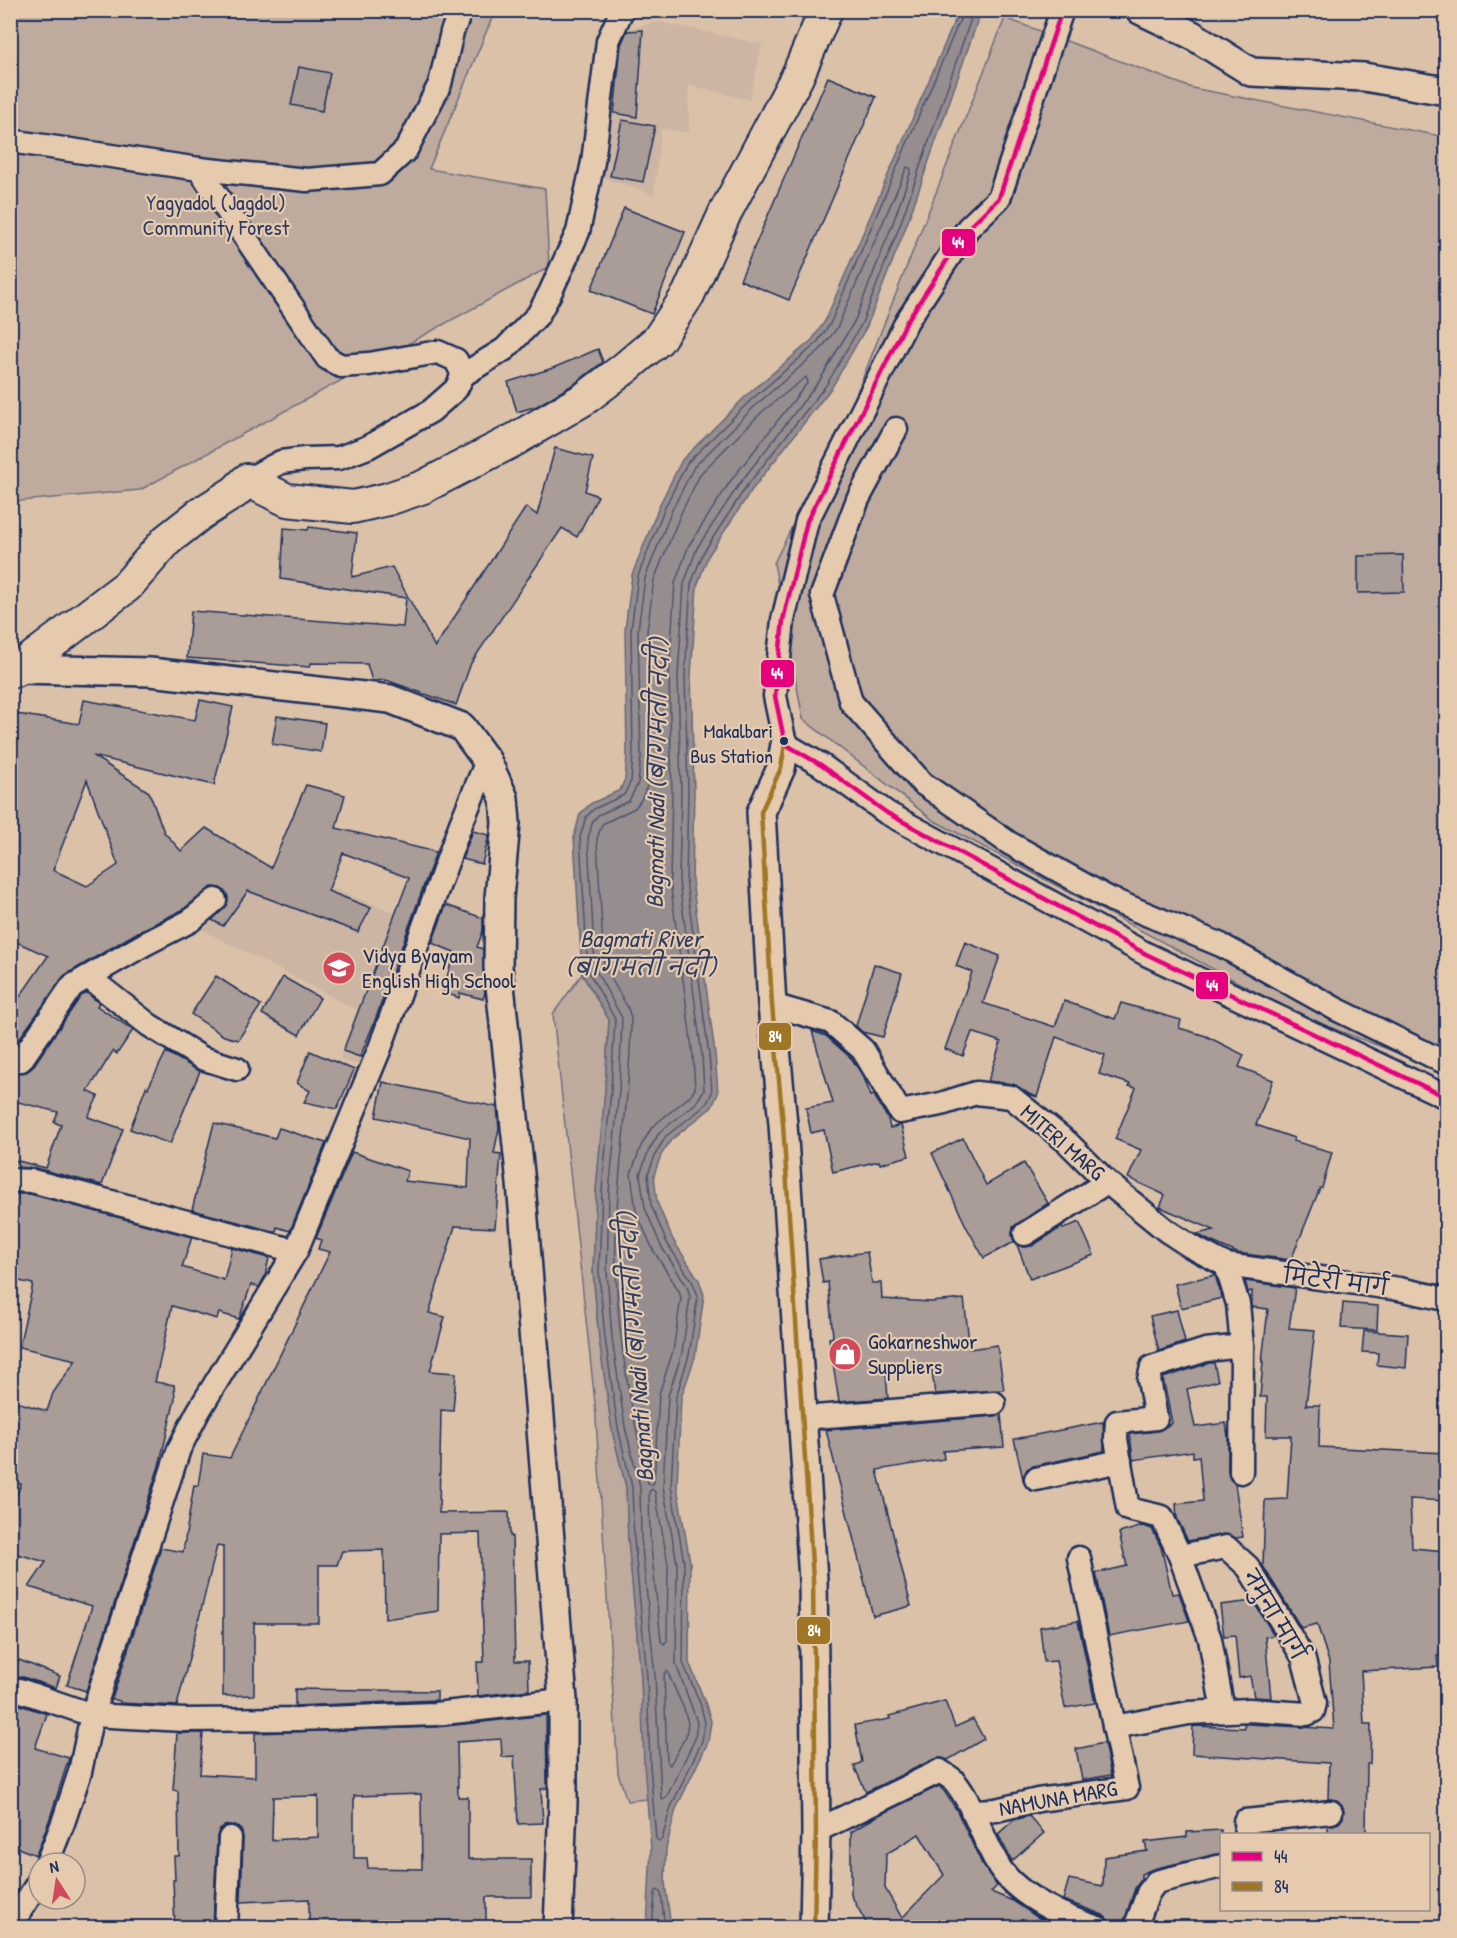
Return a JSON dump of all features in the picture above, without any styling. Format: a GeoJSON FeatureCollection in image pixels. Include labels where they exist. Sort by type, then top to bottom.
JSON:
{"type":"FeatureCollection","features":[{"type":"Feature","properties":{"kind":"main road"},"geometry":{"type":"LineString","coordinates":[[14,670],[127,586],[167,540],[200,514],[235,492],[247,480],[287,500],[353,507],[388,499],[423,487],[514,440],[584,399],[625,368],[658,340],[688,295],[725,213],[798,77],[826,10]]}},
{"type":"Feature","properties":{"kind":"street"},"geometry":{"type":"LineString","coordinates":[[10,141],[199,169],[307,180],[380,174],[406,150],[440,84],[452,32],[461,10]]}},
{"type":"Feature","properties":{"kind":"street"},"geometry":{"type":"LineString","coordinates":[[247,480],[281,462],[339,458],[368,447],[431,411],[456,389],[463,375],[505,349],[538,315],[578,232],[593,162],[608,41],[622,10]]}},
{"type":"Feature","properties":{"kind":"street"},"geometry":{"type":"LineString","coordinates":[[814,1928],[816,1831],[813,1580],[783,1124],[772,1005],[761,812],[781,768],[785,744],[775,696],[783,620],[807,521],[907,321],[968,228],[999,198],[1062,10]]}},
{"type":"Feature","properties":{"kind":"street"},"geometry":{"type":"LineString","coordinates":[[1140,10],[1192,35],[1251,72],[1364,77],[1446,91]]}},
{"type":"Feature","properties":{"kind":"street"},"geometry":{"type":"LineString","coordinates":[[199,169],[327,358],[341,366],[369,364],[438,352],[456,360],[463,375]]}},
{"type":"Feature","properties":{"kind":"street"},"geometry":{"type":"LineString","coordinates":[[896,429],[858,499],[822,595],[851,702],[922,783],[1009,843],[1110,899],[1221,945],[1336,1009],[1446,1064]]}},
{"type":"Feature","properties":{"kind":"street"},"geometry":{"type":"LineString","coordinates":[[14,670],[150,672],[390,699],[462,727],[487,761],[504,798],[506,823],[499,898],[498,967],[522,1194],[563,1700],[563,1803],[558,1928]]}},
{"type":"Feature","properties":{"kind":"street"},"geometry":{"type":"LineString","coordinates":[[785,744],[821,765],[897,818],[1146,954],[1446,1097]]}},
{"type":"Feature","properties":{"kind":"street"},"geometry":{"type":"LineString","coordinates":[[52,1851],[80,1772],[92,1715],[179,1449],[198,1412],[296,1251],[380,1048],[460,826],[487,761]]}},
{"type":"Feature","properties":{"kind":"street"},"geometry":{"type":"LineString","coordinates":[[10,1059],[21,1060],[72,986],[190,921],[215,900]]}},
{"type":"Feature","properties":{"kind":"street"},"geometry":{"type":"LineString","coordinates":[[88,977],[149,1024],[202,1058],[237,1069]]}},
{"type":"Feature","properties":{"kind":"street","name":"MITERI MARG"},"geometry":{"type":"LineString","coordinates":[[772,1005],[831,1022],[863,1050],[900,1112],[942,1104],[976,1093],[1011,1097],[1067,1142],[1107,1182],[1167,1230],[1190,1246],[1226,1265]]}},
{"type":"Feature","properties":{"kind":"street"},"geometry":{"type":"LineString","coordinates":[[10,1180],[32,1181],[296,1251]]}},
{"type":"Feature","properties":{"kind":"street"},"geometry":{"type":"LineString","coordinates":[[1025,1234],[1107,1182]]}},
{"type":"Feature","properties":{"kind":"street"},"geometry":{"type":"LineString","coordinates":[[1226,1265],[1238,1304],[1242,1346],[1241,1472]]}},
{"type":"Feature","properties":{"kind":"street","name":"मिटेरी मार्ग"},"geometry":{"type":"LineString","coordinates":[[1226,1265],[1399,1289],[1446,1299]]}},
{"type":"Feature","properties":{"kind":"street"},"geometry":{"type":"LineString","coordinates":[[1223,1711],[1210,1638],[1180,1556],[1162,1517],[1128,1509],[1116,1439],[1117,1422],[1156,1418],[1149,1380],[1152,1367],[1206,1350],[1242,1346]]}},
{"type":"Feature","properties":{"kind":"street"},"geometry":{"type":"LineString","coordinates":[[802,1418],[994,1403]]}},
{"type":"Feature","properties":{"kind":"street"},"geometry":{"type":"LineString","coordinates":[[1036,1479],[1120,1461]]}},
{"type":"Feature","properties":{"kind":"street","name":"नमुना मार्ग"},"geometry":{"type":"LineString","coordinates":[[1114,1727],[1189,1713],[1249,1710],[1307,1714],[1313,1711],[1315,1703],[1303,1657],[1248,1567],[1227,1548],[1180,1556]]}},
{"type":"Feature","properties":{"kind":"street","name":"NAMUNA MARG"},"geometry":{"type":"LineString","coordinates":[[1079,1558],[1127,1786],[1125,1789],[1038,1800],[996,1810],[972,1811],[1001,1869],[1023,1891],[1055,1911],[1098,1928]]}},
{"type":"Feature","properties":{"kind":"street"},"geometry":{"type":"LineString","coordinates":[[10,1690],[19,1690],[92,1715],[184,1720],[309,1719],[435,1714],[563,1700]]}},
{"type":"Feature","properties":{"kind":"street"},"geometry":{"type":"LineString","coordinates":[[816,1831],[940,1771],[954,1780],[972,1811]]}},
{"type":"Feature","properties":{"kind":"street"},"geometry":{"type":"LineString","coordinates":[[1246,1833],[1245,1821],[1331,1812]]}},
{"type":"Feature","properties":{"kind":"street"},"geometry":{"type":"LineString","coordinates":[[226,1928],[230,1838]]}},
{"type":"Feature","properties":{"kind":"street"},"geometry":{"type":"LineString","coordinates":[[1135,1928],[1148,1893],[1156,1882],[1220,1866]]}},
{"type":"Feature","properties":{"kind":"street"},"geometry":{"type":"LineString","coordinates":[[10,1927],[27,1900]]}},
{"type":"Feature","properties":{"kind":"shaded area"},"geometry":{"type":"Polygon","coordinates":[[[659,22],[762,44],[750,100],[689,85],[689,133],[661,129],[654,195],[602,177],[612,115],[619,31],[659,22]]]}},
{"type":"Feature","properties":{"kind":"shaded area","name":"Vidya Byayam English High School"},"geometry":{"type":"Polygon","coordinates":[[[251,857],[419,922],[365,1067],[340,1060],[357,1010],[193,925],[251,857]]]}},
{"type":"Feature","properties":{"kind":"green space","name":"Yagyadol (Jagdol) Community Forest"},"geometry":{"type":"Polygon","coordinates":[[[11,11],[495,11],[429,169],[545,189],[549,267],[140,490],[11,502],[11,11]]]}},
{"type":"Feature","properties":{"kind":"green space"},"geometry":{"type":"Polygon","coordinates":[[[1005,18],[1192,88],[1446,137],[1446,1077],[1406,1056],[1305,1018],[933,820],[803,719],[774,563],[852,405],[1005,18]]]}},
{"type":"Feature","properties":{"kind":"green space"},"geometry":{"type":"Polygon","coordinates":[[[582,974],[609,1019],[596,1191],[593,1272],[599,1339],[612,1430],[626,1487],[628,1539],[641,1677],[647,1799],[627,1801],[618,1773],[595,1403],[553,1014],[582,974]]]}},
{"type":"Feature","properties":{"kind":"water","name":"Bagmati River (बागमती नदी)"},"geometry":{"type":"Polygon","coordinates":[[[959,11],[981,11],[906,227],[867,326],[832,387],[751,491],[708,556],[697,586],[691,675],[694,793],[692,880],[718,1093],[712,1107],[671,1140],[661,1155],[654,1175],[657,1202],[673,1240],[699,1280],[704,1295],[695,1357],[681,1398],[677,1486],[690,1562],[689,1662],[711,1721],[708,1742],[676,1809],[666,1849],[665,1883],[671,1927],[647,1927],[651,1849],[644,1765],[641,1677],[628,1539],[626,1487],[612,1430],[599,1339],[593,1272],[596,1191],[609,1020],[582,974],[574,837],[580,814],[590,804],[620,790],[625,779],[627,756],[625,630],[632,575],[660,504],[682,460],[748,394],[812,340],[825,321],[959,11]]]}},
{"type":"Feature","properties":{"kind":"building"},"geometry":{"type":"Polygon","coordinates":[[[643,30],[637,117],[614,113],[621,45],[627,31],[643,30]]]}},
{"type":"Feature","properties":{"kind":"building"},"geometry":{"type":"Polygon","coordinates":[[[299,67],[330,73],[322,111],[291,105],[299,67]]]}},
{"type":"Feature","properties":{"kind":"building"},"geometry":{"type":"Polygon","coordinates":[[[828,77],[876,97],[789,300],[740,280],[828,77]]]}},
{"type":"Feature","properties":{"kind":"building"},"geometry":{"type":"Polygon","coordinates":[[[622,120],[655,126],[643,182],[610,176],[622,120]]]}},
{"type":"Feature","properties":{"kind":"building"},"geometry":{"type":"Polygon","coordinates":[[[624,208],[685,232],[652,314],[591,290],[624,208]]]}},
{"type":"Feature","properties":{"kind":"building"},"geometry":{"type":"Polygon","coordinates":[[[598,349],[603,362],[574,384],[537,406],[517,412],[508,382],[553,368],[598,349]]]}},
{"type":"Feature","properties":{"kind":"building"},"geometry":{"type":"Polygon","coordinates":[[[555,448],[593,458],[585,491],[598,496],[577,537],[562,528],[471,663],[456,705],[386,680],[372,681],[367,664],[311,663],[310,667],[187,658],[191,611],[403,627],[406,598],[281,579],[284,528],[308,530],[309,527],[357,533],[352,577],[392,567],[435,647],[526,507],[537,515],[555,448]]]}},
{"type":"Feature","properties":{"kind":"building"},"geometry":{"type":"Polygon","coordinates":[[[1403,555],[1404,592],[1358,593],[1358,556],[1403,555]]]}},
{"type":"Feature","properties":{"kind":"building"},"geometry":{"type":"Polygon","coordinates":[[[84,700],[195,720],[200,700],[233,707],[214,785],[93,756],[149,792],[164,832],[181,851],[206,828],[271,868],[306,785],[345,795],[336,828],[436,852],[360,1057],[343,1051],[409,878],[343,853],[328,891],[371,908],[358,932],[248,891],[223,926],[212,920],[227,905],[228,897],[226,892],[220,888],[212,887],[182,910],[138,932],[65,975],[14,1046],[10,1046],[10,991],[19,998],[48,956],[10,939],[10,713],[79,724],[84,700]],[[87,780],[53,870],[87,886],[118,865],[87,780]]]}},
{"type":"Feature","properties":{"kind":"building"},"geometry":{"type":"Polygon","coordinates":[[[277,716],[325,723],[321,752],[272,744],[277,716]]]}},
{"type":"Feature","properties":{"kind":"building"},"geometry":{"type":"Polygon","coordinates":[[[473,831],[489,835],[482,864],[462,859],[473,831]]]}},
{"type":"Feature","properties":{"kind":"building"},"geometry":{"type":"Polygon","coordinates":[[[446,905],[483,918],[483,931],[477,947],[483,949],[485,993],[483,999],[460,993],[459,998],[443,992],[454,952],[432,943],[446,905]]]}},
{"type":"Feature","properties":{"kind":"building"},"geometry":{"type":"Polygon","coordinates":[[[965,942],[1000,956],[983,1003],[1055,1027],[1064,1001],[1115,1019],[1121,1003],[1181,1020],[1179,1028],[1206,1036],[1244,1055],[1239,1067],[1273,1080],[1256,1125],[1294,1138],[1293,1141],[1332,1152],[1322,1188],[1320,1188],[1291,1260],[1237,1253],[1208,1240],[1197,1234],[1214,1230],[1160,1207],[1165,1195],[1128,1178],[1141,1150],[1115,1139],[1136,1088],[1099,1074],[1105,1055],[1056,1037],[1037,1097],[1013,1084],[988,1081],[1001,1042],[972,1032],[963,1056],[945,1049],[972,972],[956,966],[965,942]]]}},
{"type":"Feature","properties":{"kind":"building"},"geometry":{"type":"Polygon","coordinates":[[[874,964],[902,973],[883,1037],[862,1032],[856,1026],[874,964]]]}},
{"type":"Feature","properties":{"kind":"building"},"geometry":{"type":"Polygon","coordinates":[[[216,976],[261,1005],[238,1040],[224,1036],[191,1014],[216,976]]]}},
{"type":"Feature","properties":{"kind":"building"},"geometry":{"type":"Polygon","coordinates":[[[283,977],[320,998],[299,1035],[262,1014],[283,977]]]}},
{"type":"Feature","properties":{"kind":"building"},"geometry":{"type":"Polygon","coordinates":[[[87,993],[99,1003],[97,1006],[133,1030],[117,1054],[113,1051],[88,1091],[98,1096],[88,1117],[123,1129],[102,1185],[35,1168],[10,1167],[10,1159],[46,1168],[61,1125],[54,1122],[58,1112],[10,1100],[10,1073],[26,1072],[32,1068],[81,996],[87,993]]]}},
{"type":"Feature","properties":{"kind":"building"},"geometry":{"type":"Polygon","coordinates":[[[812,1031],[826,1036],[852,1059],[864,1078],[871,1096],[874,1095],[888,1119],[890,1128],[901,1125],[909,1156],[880,1164],[879,1161],[833,1172],[824,1130],[811,1133],[806,1108],[833,1103],[812,1031]]]}},
{"type":"Feature","properties":{"kind":"building"},"geometry":{"type":"Polygon","coordinates":[[[310,1051],[354,1070],[337,1109],[304,1102],[310,1091],[297,1083],[310,1051]]]}},
{"type":"Feature","properties":{"kind":"building"},"geometry":{"type":"Polygon","coordinates":[[[166,1052],[200,1071],[170,1144],[130,1129],[146,1087],[148,1088],[166,1052]]]}},
{"type":"Feature","properties":{"kind":"building"},"geometry":{"type":"Polygon","coordinates":[[[383,1082],[497,1107],[499,1128],[494,1153],[501,1154],[495,1228],[455,1226],[429,1313],[445,1317],[430,1371],[456,1373],[453,1411],[441,1410],[439,1513],[509,1512],[510,1536],[512,1536],[515,1661],[528,1661],[529,1690],[478,1696],[477,1662],[484,1662],[480,1533],[439,1534],[438,1611],[385,1619],[384,1550],[342,1551],[337,1565],[319,1565],[319,1623],[254,1623],[254,1695],[223,1696],[223,1547],[217,1546],[177,1706],[120,1703],[112,1699],[161,1548],[183,1552],[194,1485],[198,1486],[203,1454],[230,1458],[330,1252],[318,1249],[321,1240],[316,1238],[352,1152],[408,1171],[405,1181],[468,1188],[470,1138],[376,1117],[383,1082]]]}},
{"type":"Feature","properties":{"kind":"building"},"geometry":{"type":"Polygon","coordinates":[[[214,1123],[275,1138],[279,1128],[326,1143],[290,1231],[277,1227],[276,1232],[192,1210],[214,1123]]]}},
{"type":"Feature","properties":{"kind":"building"},"geometry":{"type":"Polygon","coordinates":[[[963,1138],[986,1185],[1024,1163],[1048,1203],[1013,1227],[1014,1242],[984,1258],[966,1226],[932,1153],[963,1138]]]}},
{"type":"Feature","properties":{"kind":"building"},"geometry":{"type":"Polygon","coordinates":[[[10,1194],[30,1194],[192,1237],[182,1267],[224,1280],[232,1248],[269,1258],[265,1276],[259,1287],[251,1285],[239,1319],[219,1313],[217,1319],[172,1306],[155,1382],[174,1385],[175,1399],[159,1466],[86,1691],[67,1685],[92,1606],[29,1587],[46,1562],[10,1552],[10,1512],[21,1484],[10,1480],[10,1400],[47,1411],[53,1393],[76,1360],[19,1347],[33,1284],[10,1279],[10,1194]]]}},
{"type":"Feature","properties":{"kind":"building"},"geometry":{"type":"Polygon","coordinates":[[[1079,1222],[1094,1255],[1030,1279],[1017,1245],[1032,1246],[1062,1227],[1063,1229],[1079,1222]]]}},
{"type":"Feature","properties":{"kind":"building"},"geometry":{"type":"Polygon","coordinates":[[[867,1252],[872,1283],[881,1283],[882,1299],[931,1302],[964,1299],[970,1349],[997,1345],[1004,1390],[935,1394],[932,1371],[886,1374],[888,1398],[839,1402],[829,1338],[833,1337],[828,1282],[823,1283],[819,1259],[867,1252]]]}},
{"type":"Feature","properties":{"kind":"building"},"geometry":{"type":"Polygon","coordinates":[[[1215,1275],[1222,1298],[1181,1308],[1175,1284],[1215,1275]]]}},
{"type":"Feature","properties":{"kind":"building"},"geometry":{"type":"Polygon","coordinates":[[[1245,1281],[1295,1288],[1289,1328],[1315,1330],[1306,1405],[1320,1405],[1319,1447],[1446,1453],[1446,1501],[1410,1499],[1412,1548],[1446,1551],[1446,1656],[1437,1656],[1438,1667],[1361,1671],[1364,1724],[1371,1724],[1370,1764],[1367,1764],[1366,1833],[1328,1833],[1328,1826],[1339,1823],[1344,1811],[1337,1800],[1328,1799],[1329,1763],[1192,1754],[1193,1726],[1245,1728],[1244,1724],[1249,1724],[1334,1729],[1329,1662],[1317,1624],[1301,1628],[1263,1566],[1265,1500],[1287,1499],[1291,1436],[1266,1436],[1267,1397],[1260,1397],[1268,1309],[1252,1307],[1252,1291],[1248,1292],[1245,1281]]]}},
{"type":"Feature","properties":{"kind":"building"},"geometry":{"type":"Polygon","coordinates":[[[1343,1303],[1378,1306],[1377,1330],[1341,1328],[1343,1303]]]}},
{"type":"Feature","properties":{"kind":"building"},"geometry":{"type":"Polygon","coordinates":[[[1177,1310],[1185,1342],[1159,1351],[1150,1316],[1177,1310]]]}},
{"type":"Feature","properties":{"kind":"building"},"geometry":{"type":"Polygon","coordinates":[[[1364,1331],[1408,1334],[1406,1368],[1377,1365],[1378,1353],[1362,1352],[1364,1331]]]}},
{"type":"Feature","properties":{"kind":"building"},"geometry":{"type":"Polygon","coordinates":[[[1214,1363],[1218,1381],[1187,1389],[1195,1427],[1226,1423],[1228,1472],[1235,1484],[1243,1537],[1236,1538],[1224,1534],[1188,1541],[1177,1518],[1176,1504],[1203,1501],[1199,1456],[1193,1457],[1193,1451],[1133,1460],[1130,1434],[1158,1431],[1172,1423],[1163,1378],[1214,1363]]]}},
{"type":"Feature","properties":{"kind":"building"},"geometry":{"type":"Polygon","coordinates":[[[1001,1414],[1004,1447],[943,1451],[944,1459],[877,1470],[911,1606],[873,1616],[826,1430],[1001,1414]]]}},
{"type":"Feature","properties":{"kind":"building"},"geometry":{"type":"Polygon","coordinates":[[[1103,1422],[1104,1451],[1033,1466],[1027,1469],[1023,1479],[1014,1439],[1103,1422]]]}},
{"type":"Feature","properties":{"kind":"building"},"geometry":{"type":"Polygon","coordinates":[[[1143,1526],[1152,1529],[1161,1547],[1172,1594],[1179,1593],[1189,1621],[1109,1636],[1096,1573],[1127,1566],[1119,1533],[1143,1526]]]}},
{"type":"Feature","properties":{"kind":"building"},"geometry":{"type":"Polygon","coordinates":[[[1253,1601],[1274,1635],[1265,1637],[1271,1698],[1254,1697],[1250,1676],[1239,1678],[1235,1635],[1224,1636],[1220,1605],[1253,1601]]]}},
{"type":"Feature","properties":{"kind":"building"},"geometry":{"type":"Polygon","coordinates":[[[1078,1621],[1095,1703],[1065,1708],[1056,1661],[1044,1662],[1040,1627],[1078,1621]]]}},
{"type":"Feature","properties":{"kind":"building"},"geometry":{"type":"Polygon","coordinates":[[[19,1660],[60,1676],[56,1688],[23,1677],[12,1677],[19,1660]]]}},
{"type":"Feature","properties":{"kind":"building"},"geometry":{"type":"Polygon","coordinates":[[[295,1689],[437,1691],[437,1700],[295,1706],[295,1689]]]}},
{"type":"Feature","properties":{"kind":"building"},"geometry":{"type":"Polygon","coordinates":[[[945,1701],[955,1727],[973,1719],[984,1739],[948,1760],[934,1759],[866,1792],[854,1766],[862,1762],[855,1725],[890,1719],[889,1716],[945,1701]]]}},
{"type":"Feature","properties":{"kind":"building"},"geometry":{"type":"Polygon","coordinates":[[[10,1704],[17,1704],[47,1714],[35,1748],[69,1758],[38,1851],[27,1852],[10,1845],[10,1704]]]}},
{"type":"Feature","properties":{"kind":"building"},"geometry":{"type":"Polygon","coordinates":[[[546,1715],[547,1788],[541,1789],[543,1823],[518,1824],[514,1756],[502,1757],[501,1739],[457,1742],[458,1797],[468,1797],[468,1859],[531,1859],[531,1897],[486,1897],[486,1928],[309,1928],[309,1899],[241,1902],[242,1831],[230,1825],[219,1830],[217,1837],[213,1928],[175,1928],[174,1856],[179,1856],[178,1791],[173,1790],[177,1733],[203,1733],[200,1774],[255,1777],[255,1733],[436,1727],[546,1715]],[[421,1794],[354,1796],[354,1858],[367,1858],[368,1868],[422,1869],[421,1794]],[[318,1796],[273,1797],[272,1840],[318,1837],[318,1796]]]}},
{"type":"Feature","properties":{"kind":"building"},"geometry":{"type":"Polygon","coordinates":[[[1104,1743],[1111,1775],[1082,1780],[1076,1749],[1104,1743]]]}},
{"type":"Feature","properties":{"kind":"building"},"geometry":{"type":"Polygon","coordinates":[[[939,1786],[956,1809],[982,1864],[997,1886],[991,1892],[1013,1901],[1059,1928],[869,1928],[851,1895],[851,1832],[877,1816],[939,1786]],[[919,1834],[886,1854],[885,1888],[902,1918],[944,1875],[919,1834]]]}},
{"type":"Feature","properties":{"kind":"building"},"geometry":{"type":"Polygon","coordinates":[[[1029,1816],[1044,1833],[1012,1861],[998,1834],[1014,1820],[1029,1816]]]}},
{"type":"Feature","properties":{"kind":"building"},"geometry":{"type":"Polygon","coordinates":[[[1221,1830],[1220,1853],[1141,1874],[1141,1880],[1135,1888],[1122,1928],[1111,1928],[1103,1915],[1063,1900],[1069,1879],[1103,1886],[1104,1857],[1147,1851],[1145,1842],[1187,1837],[1187,1832],[1221,1830]]]}},
{"type":"Feature","properties":{"kind":"transit line","name":"44"},"geometry":{"type":"LineString","coordinates":[[1062,10],[999,198],[968,228],[907,321],[807,521],[783,620],[775,696],[785,744],[821,765],[887,813],[1146,954],[1446,1097]]}},
{"type":"Feature","properties":{"kind":"transit line","name":"84"},"geometry":{"type":"LineString","coordinates":[[785,744],[781,768],[761,812],[772,1005],[783,1124],[813,1580],[816,1831],[814,1928]]}},
{"type":"Feature","properties":{"kind":"place","name":"Makalbari Bus Station"},"geometry":{"type":"Point","coordinates":[784,741]}},
{"type":"Feature","properties":{"kind":"place","name":"Vidya Byayam English High School"},"geometry":{"type":"Point","coordinates":[339,968]}},
{"type":"Feature","properties":{"kind":"place","name":"Gokarneshwor Suppliers"},"geometry":{"type":"Point","coordinates":[845,1354]}},
{"type":"Feature","properties":{"kind":"water label","name":"Bagmati Nadi (बागमती नदी)"},"geometry":{"type":"Point","coordinates":[656,773]}},
{"type":"Feature","properties":{"kind":"water label","name":"Bagmati Nadi (बागमती नदी)"},"geometry":{"type":"Point","coordinates":[635,1347]}}]}
